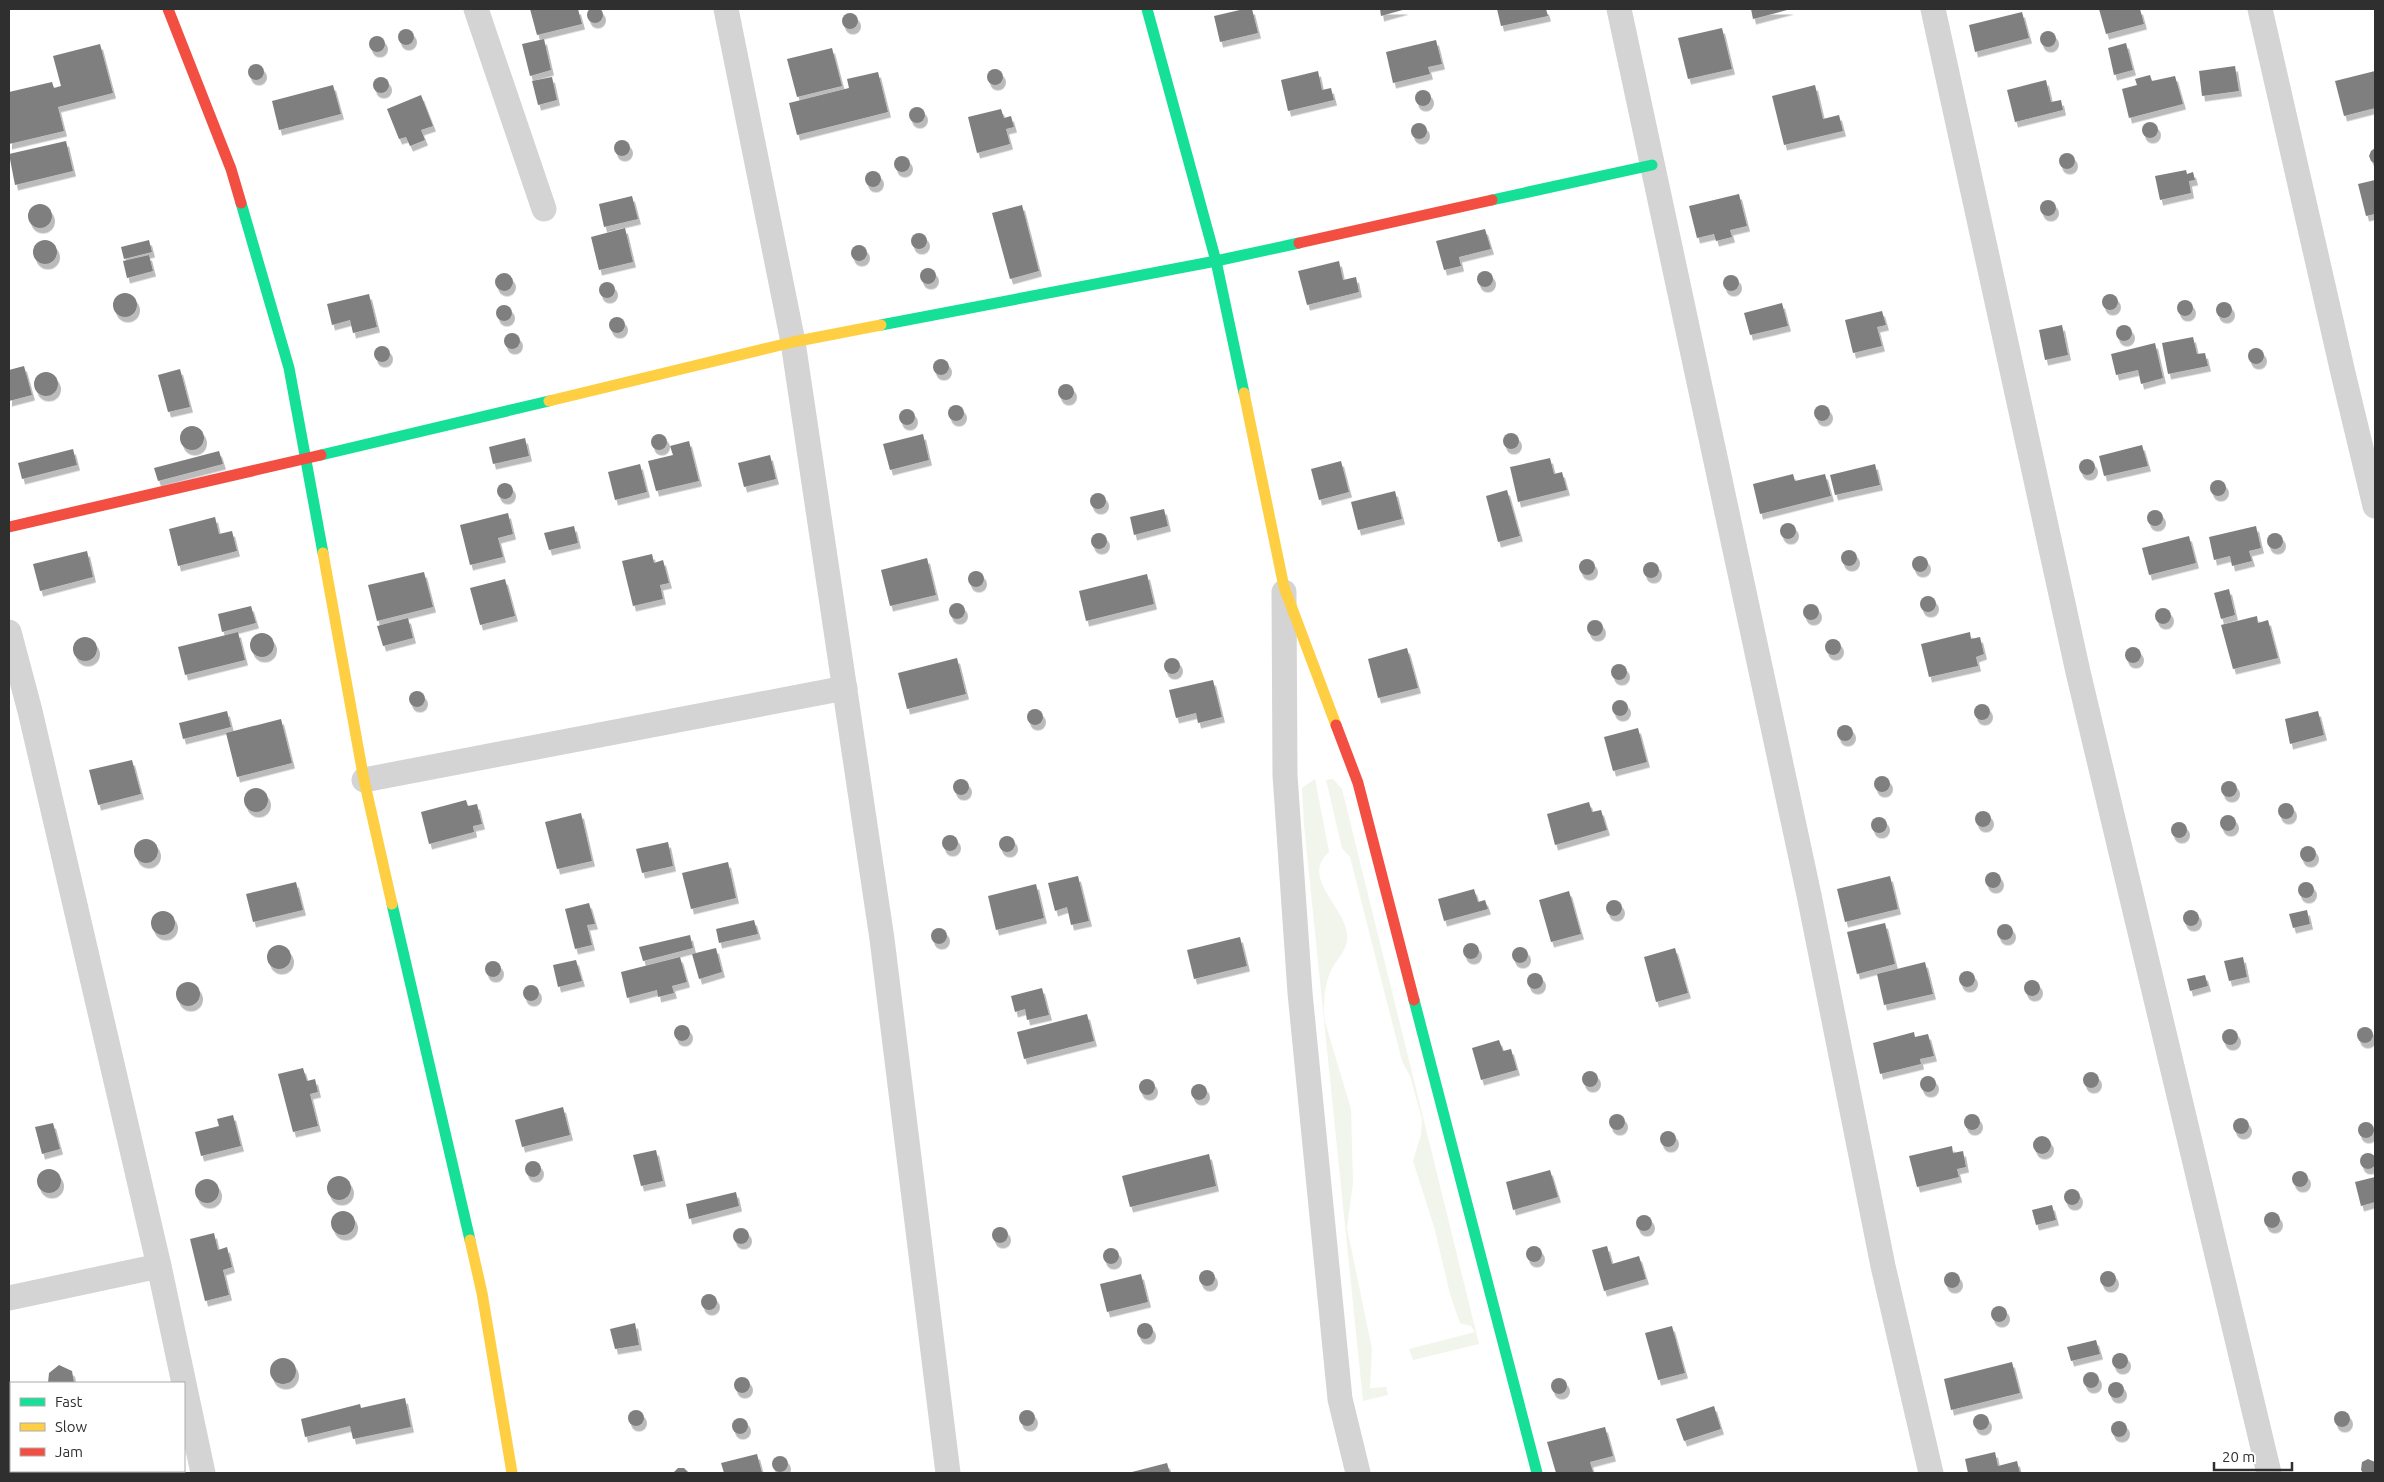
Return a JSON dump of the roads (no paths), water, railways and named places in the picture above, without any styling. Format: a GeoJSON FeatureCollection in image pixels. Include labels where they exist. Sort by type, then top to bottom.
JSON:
{"type":"FeatureCollection","features":[{"type":"Feature","properties":{"kind":"street"},"geometry":{"type":"LineString","coordinates":[[168,9],[231,169],[289,368],[364,780],[482,1293],[512,1473]]}},
{"type":"Feature","properties":{"kind":"street"},"geometry":{"type":"LineString","coordinates":[[476,9],[544,210]]}},
{"type":"Feature","properties":{"kind":"street"},"geometry":{"type":"LineString","coordinates":[[726,9],[794,342],[882,939],[948,1473]]}},
{"type":"Feature","properties":{"kind":"street"},"geometry":{"type":"LineString","coordinates":[[1147,9],[1216,261],[1284,587],[1358,783],[1537,1473]]}},
{"type":"Feature","properties":{"kind":"street"},"geometry":{"type":"LineString","coordinates":[[1619,9],[1809,895],[1883,1266],[1931,1473]]}},
{"type":"Feature","properties":{"kind":"street"},"geometry":{"type":"LineString","coordinates":[[1933,9],[2078,672],[2269,1473]]}},
{"type":"Feature","properties":{"kind":"street"},"geometry":{"type":"LineString","coordinates":[[2260,9],[2375,506]]}},
{"type":"Feature","properties":{"kind":"street"},"geometry":{"type":"LineString","coordinates":[[9,526],[306,458],[794,342],[1216,261],[1652,165]]}},
{"type":"Feature","properties":{"kind":"street"},"geometry":{"type":"LineString","coordinates":[[1284,587],[1285,775],[1300,993],[1340,1399],[1358,1473]]}},
{"type":"Feature","properties":{"kind":"street"},"geometry":{"type":"LineString","coordinates":[[9,632],[30,711],[159,1266],[184,1382]]}},
{"type":"Feature","properties":{"kind":"street"},"geometry":{"type":"LineString","coordinates":[[364,780],[845,688]]}},
{"type":"Feature","properties":{"kind":"street"},"geometry":{"type":"LineString","coordinates":[[9,1298],[159,1266]]}},
{"type":"Feature","properties":{"kind":"street"},"geometry":{"type":"LineString","coordinates":[[185,1388],[203,1473]]}}]}
